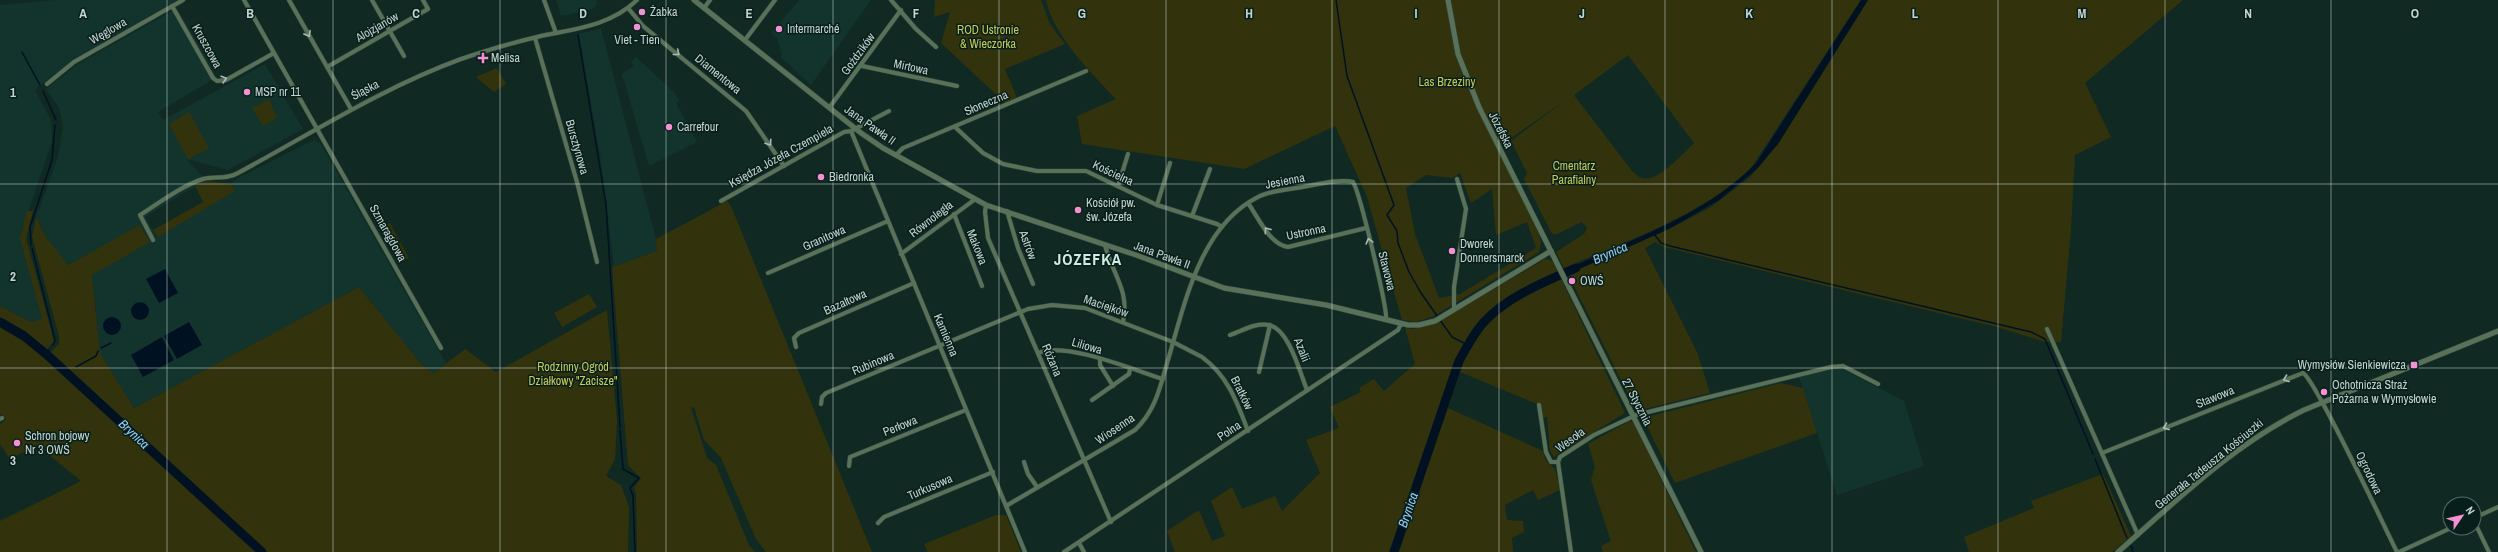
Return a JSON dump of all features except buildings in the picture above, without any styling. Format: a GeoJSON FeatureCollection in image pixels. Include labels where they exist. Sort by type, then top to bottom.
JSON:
{"type":"FeatureCollection","features":[{"type":"Feature","properties":{"kind":"street","name":"Węglowa"},"geometry":{"type":"LineString","coordinates":[[47,84],[74,62],[183,0]]}},
{"type":"Feature","properties":{"kind":"street","name":"Szmaragdowa"},"geometry":{"type":"LineString","coordinates":[[244,0],[318,128],[441,348]]}},
{"type":"Feature","properties":{"kind":"street"},"geometry":{"type":"LineString","coordinates":[[288,0],[351,109]]}},
{"type":"Feature","properties":{"kind":"street"},"geometry":{"type":"LineString","coordinates":[[372,0],[404,56]]}},
{"type":"Feature","properties":{"kind":"street","name":"Alojzjanów"},"geometry":{"type":"LineString","coordinates":[[327,67],[428,9],[423,0]]}},
{"type":"Feature","properties":{"kind":"street"},"geometry":{"type":"LineString","coordinates":[[544,0],[556,33]]}},
{"type":"Feature","properties":{"kind":"street","name":"Śląska"},"geometry":{"type":"LineString","coordinates":[[153,240],[140,216],[203,179],[226,178],[238,173],[380,93],[462,59],[535,38],[594,25],[628,8],[637,0]]}},
{"type":"Feature","properties":{"kind":"street","name":"Jana Pawła II"},"geometry":{"type":"LineString","coordinates":[[694,0],[853,129],[974,200],[1224,288],[1333,307],[1401,324],[1416,326],[1435,321],[1551,251]]}},
{"type":"Feature","properties":{"kind":"street"},"geometry":{"type":"LineString","coordinates":[[704,8],[710,0]]}},
{"type":"Feature","properties":{"kind":"street"},"geometry":{"type":"LineString","coordinates":[[745,40],[775,0]]}},
{"type":"Feature","properties":{"kind":"street"},"geometry":{"type":"LineString","coordinates":[[891,0],[916,29],[936,46]]}},
{"type":"Feature","properties":{"kind":"street","name":"Józefska"},"geometry":{"type":"LineString","coordinates":[[1448,0],[1458,54],[1467,81],[1556,261]]}},
{"type":"Feature","properties":{"kind":"street","name":"Kruszcowa"},"geometry":{"type":"LineString","coordinates":[[172,6],[213,78],[217,81],[226,80],[274,53]]}},
{"type":"Feature","properties":{"kind":"street","name":"Diamentowa"},"geometry":{"type":"LineString","coordinates":[[628,8],[643,26],[746,111],[784,166]]}},
{"type":"Feature","properties":{"kind":"street","name":"Goździków"},"geometry":{"type":"LineString","coordinates":[[829,108],[862,66],[901,10]]}},
{"type":"Feature","properties":{"kind":"street","name":"Bursztynowa"},"geometry":{"type":"LineString","coordinates":[[535,38],[577,182],[597,262]]}},
{"type":"Feature","properties":{"kind":"street","name":"Mirtowa"},"geometry":{"type":"LineString","coordinates":[[862,66],[957,86]]}},
{"type":"Feature","properties":{"kind":"street","name":"Słoneczna"},"geometry":{"type":"LineString","coordinates":[[896,155],[903,148],[1086,71]]}},
{"type":"Feature","properties":{"kind":"street","name":"Księdza Józefa Czempiela"},"geometry":{"type":"LineString","coordinates":[[721,201],[844,132],[889,111]]}},
{"type":"Feature","properties":{"kind":"street","name":"Kościelna"},"geometry":{"type":"LineString","coordinates":[[955,127],[983,153],[1003,164],[1038,171],[1086,170],[1157,205],[1217,224],[1222,227]]}},
{"type":"Feature","properties":{"kind":"street","name":"Kamienna"},"geometry":{"type":"LineString","coordinates":[[853,129],[901,254],[1025,552]]}},
{"type":"Feature","properties":{"kind":"street"},"geometry":{"type":"LineString","coordinates":[[1118,186],[1128,154]]}},
{"type":"Feature","properties":{"kind":"street"},"geometry":{"type":"LineString","coordinates":[[1157,205],[1170,162]]}},
{"type":"Feature","properties":{"kind":"street"},"geometry":{"type":"LineString","coordinates":[[1192,216],[1210,169]]}},
{"type":"Feature","properties":{"kind":"street"},"geometry":{"type":"LineString","coordinates":[[1454,309],[1454,287],[1466,209],[1457,179]]}},
{"type":"Feature","properties":{"kind":"street","name":"Jesienna"},"geometry":{"type":"LineString","coordinates":[[1194,277],[1202,260],[1222,227],[1248,202],[1274,192],[1349,181]]}},
{"type":"Feature","properties":{"kind":"street","name":"Stawowa"},"geometry":{"type":"LineString","coordinates":[[1349,181],[1356,186],[1387,313],[1386,320]]}},
{"type":"Feature","properties":{"kind":"street","name":"Równoległa"},"geometry":{"type":"LineString","coordinates":[[901,254],[974,200]]}},
{"type":"Feature","properties":{"kind":"street","name":"Ustronna"},"geometry":{"type":"LineString","coordinates":[[1248,202],[1275,241],[1284,247],[1292,247],[1366,228]]}},
{"type":"Feature","properties":{"kind":"street","name":"Różana"},"geometry":{"type":"LineString","coordinates":[[986,205],[985,212],[988,238],[1111,522]]}},
{"type":"Feature","properties":{"kind":"street","name":"Astrów"},"geometry":{"type":"LineString","coordinates":[[1007,212],[1018,248],[1033,284]]}},
{"type":"Feature","properties":{"kind":"street","name":"Makowa"},"geometry":{"type":"LineString","coordinates":[[954,214],[982,286]]}},
{"type":"Feature","properties":{"kind":"street","name":"Granitowa"},"geometry":{"type":"LineString","coordinates":[[768,273],[888,221]]}},
{"type":"Feature","properties":{"kind":"street"},"geometry":{"type":"LineString","coordinates":[[1105,245],[1124,295],[1126,307],[1123,322]]}},
{"type":"Feature","properties":{"kind":"street","name":"27 Stycznia"},"geometry":{"type":"LineString","coordinates":[[1556,261],[1701,552]]}},
{"type":"Feature","properties":{"kind":"street","name":"Wiosenna"},"geometry":{"type":"LineString","coordinates":[[1006,506],[1134,430],[1145,420],[1157,398],[1194,277]]}},
{"type":"Feature","properties":{"kind":"street","name":"Bazaltowa"},"geometry":{"type":"LineString","coordinates":[[796,347],[794,338],[799,333],[914,283]]}},
{"type":"Feature","properties":{"kind":"street","name":"Maciejków"},"geometry":{"type":"LineString","coordinates":[[940,346],[1021,312],[1052,305],[1076,306],[1096,311],[1173,342]]}},
{"type":"Feature","properties":{"kind":"street","name":"Polna"},"geometry":{"type":"LineString","coordinates":[[1064,552],[1398,330],[1401,324]]}},
{"type":"Feature","properties":{"kind":"street"},"geometry":{"type":"LineString","coordinates":[[1230,335],[1251,327],[1270,325],[1258,372]]}},
{"type":"Feature","properties":{"kind":"street","name":"Azalii"},"geometry":{"type":"LineString","coordinates":[[1270,325],[1282,332],[1286,337],[1307,390]]}},
{"type":"Feature","properties":{"kind":"street"},"geometry":{"type":"LineString","coordinates":[[2047,329],[2138,535]]}},
{"type":"Feature","properties":{"kind":"street","name":"Generała Tadeusza Kościuszki"},"geometry":{"type":"LineString","coordinates":[[2118,552],[2260,433],[2322,402],[2498,331]]}},
{"type":"Feature","properties":{"kind":"street","name":"Bratków"},"geometry":{"type":"LineString","coordinates":[[1173,342],[1202,356],[1217,369],[1234,395],[1248,430]]}},
{"type":"Feature","properties":{"kind":"street","name":"Rubinowa"},"geometry":{"type":"LineString","coordinates":[[821,404],[822,397],[826,393],[940,346]]}},
{"type":"Feature","properties":{"kind":"street","name":"Liliowa"},"geometry":{"type":"LineString","coordinates":[[1038,353],[1062,349],[1079,352],[1162,379]]}},
{"type":"Feature","properties":{"kind":"street"},"geometry":{"type":"LineString","coordinates":[[1100,360],[1100,365],[1113,386]]}},
{"type":"Feature","properties":{"kind":"street","name":"Wesoła"},"geometry":{"type":"LineString","coordinates":[[1571,552],[1558,462],[1560,457],[1594,435],[1633,416],[1840,366],[1878,384]]}},
{"type":"Feature","properties":{"kind":"street"},"geometry":{"type":"LineString","coordinates":[[1092,400],[1129,374],[1130,369]]}},
{"type":"Feature","properties":{"kind":"street","name":"Stawowa"},"geometry":{"type":"LineString","coordinates":[[2102,453],[2297,375],[2308,376],[2322,402]]}},
{"type":"Feature","properties":{"kind":"street","name":"Ogrodowa"},"geometry":{"type":"LineString","coordinates":[[2322,402],[2398,552]]}},
{"type":"Feature","properties":{"kind":"street"},"geometry":{"type":"LineString","coordinates":[[1539,405],[1546,452],[1552,462],[1558,462]]}},
{"type":"Feature","properties":{"kind":"street","name":"Perłowa"},"geometry":{"type":"LineString","coordinates":[[849,466],[850,457],[966,410]]}},
{"type":"Feature","properties":{"kind":"street"},"geometry":{"type":"LineString","coordinates":[[1024,462],[1028,474],[1037,487]]}},
{"type":"Feature","properties":{"kind":"street","name":"Turkusowa"},"geometry":{"type":"LineString","coordinates":[[878,523],[884,517],[992,472]]}},
{"type":"Feature","properties":{"kind":"street"},"geometry":{"type":"LineString","coordinates":[[2482,514],[2498,507]]}},
{"type":"Feature","properties":{"kind":"street"},"geometry":{"type":"LineString","coordinates":[[2398,552],[2442,532]]}},
{"type":"Feature","properties":{"kind":"street"},"geometry":{"type":"LineString","coordinates":[[2481,536],[2489,552]]}},
{"type":"Feature","properties":{"kind":"street"},"geometry":{"type":"LineString","coordinates":[[1079,542],[1084,552]]}},
{"type":"Feature","properties":{"kind":"shaded area"},"geometry":{"type":"Polygon","coordinates":[[[56,0],[177,0],[75,58],[35,90],[51,120],[52,142],[21,233],[42,319],[31,322],[0,306],[0,5],[56,0]]]}},
{"type":"Feature","properties":{"kind":"shaded area"},"geometry":{"type":"Polygon","coordinates":[[[556,0],[596,0],[597,3],[593,9],[561,16],[556,0]]]}},
{"type":"Feature","properties":{"kind":"shaded area"},"geometry":{"type":"Polygon","coordinates":[[[799,0],[871,0],[811,85],[781,57],[782,54],[777,38],[771,33],[799,0]]]}},
{"type":"Feature","properties":{"kind":"shaded area"},"geometry":{"type":"Polygon","coordinates":[[[177,8],[217,77],[158,112],[163,120],[265,64],[303,129],[228,170],[186,159],[207,181],[145,217],[157,237],[234,191],[231,184],[240,177],[314,140],[321,144],[446,363],[434,373],[422,365],[359,287],[134,408],[100,353],[92,275],[150,241],[140,226],[68,265],[46,237],[36,217],[58,157],[63,127],[59,108],[46,89],[78,64],[177,8]]]}},
{"type":"Feature","properties":{"kind":"shaded area"},"geometry":{"type":"Polygon","coordinates":[[[601,28],[658,251],[614,266],[600,155],[579,34],[601,28]]]}},
{"type":"Feature","properties":{"kind":"shaded area"},"geometry":{"type":"Polygon","coordinates":[[[636,57],[676,94],[679,101],[676,103],[697,142],[649,166],[622,74],[634,66],[631,62],[636,57]]]}},
{"type":"Feature","properties":{"kind":"shaded area"},"geometry":{"type":"Polygon","coordinates":[[[1840,368],[1904,401],[1924,466],[1837,495],[1799,377],[1840,368]]]}},
{"type":"Feature","properties":{"kind":"green space","name":"ROD Ustronie & Wieczorka"},"geometry":{"type":"Polygon","coordinates":[[[935,0],[1041,0],[1050,24],[1065,44],[1005,69],[1017,98],[1005,103],[941,43],[950,12],[934,17],[935,0]]]}},
{"type":"Feature","properties":{"kind":"green space"},"geometry":{"type":"Polygon","coordinates":[[[1046,0],[1861,0],[1751,168],[1731,185],[1686,214],[1638,237],[1564,268],[1556,252],[1584,234],[1587,228],[1582,222],[1557,234],[1552,234],[1524,179],[1527,173],[1511,141],[1566,100],[1498,147],[1538,230],[1541,242],[1539,252],[1434,316],[1416,322],[1402,320],[1367,197],[1335,126],[1244,169],[1082,144],[1077,116],[1116,99],[1074,53],[1056,27],[1046,0]],[[1628,55],[1574,95],[1632,171],[1642,178],[1648,178],[1663,172],[1694,143],[1628,55]],[[1460,173],[1452,178],[1426,175],[1406,188],[1415,234],[1439,298],[1460,294],[1536,248],[1527,222],[1496,235],[1492,189],[1471,203],[1460,173]]]}},
{"type":"Feature","properties":{"kind":"green space"},"geometry":{"type":"Polygon","coordinates":[[[1868,0],[2183,0],[2085,83],[2111,137],[2075,155],[2071,230],[2061,342],[2045,342],[1997,327],[1664,247],[1655,242],[1645,248],[1697,352],[1710,393],[1640,410],[1635,408],[1568,274],[1681,223],[1711,207],[1749,178],[1780,141],[1868,0]]]}},
{"type":"Feature","properties":{"kind":"green space"},"geometry":{"type":"Polygon","coordinates":[[[497,68],[506,84],[494,92],[476,77],[497,68]]]}},
{"type":"Feature","properties":{"kind":"green space"},"geometry":{"type":"Polygon","coordinates":[[[269,99],[277,118],[263,126],[252,108],[269,99]]]}},
{"type":"Feature","properties":{"kind":"green space"},"geometry":{"type":"Polygon","coordinates":[[[189,112],[209,148],[188,159],[169,124],[189,112]]]}},
{"type":"Feature","properties":{"kind":"green space"},"geometry":{"type":"Polygon","coordinates":[[[207,181],[231,184],[235,191],[158,237],[153,230],[203,202],[195,186],[207,181]]]}},
{"type":"Feature","properties":{"kind":"green space"},"geometry":{"type":"Polygon","coordinates":[[[727,201],[731,206],[872,552],[766,552],[756,539],[721,458],[704,440],[694,407],[691,408],[707,458],[716,465],[749,545],[755,552],[637,552],[636,494],[634,487],[641,479],[628,465],[612,267],[657,251],[656,239],[727,201]]]}},
{"type":"Feature","properties":{"kind":"green space"},"geometry":{"type":"Polygon","coordinates":[[[27,211],[33,211],[26,238],[54,341],[47,349],[0,319],[0,306],[31,322],[42,319],[20,238],[27,211]]]}},
{"type":"Feature","properties":{"kind":"green space","name":"Rodzinny Ogród Działkowy \"Zacisze\""},"geometry":{"type":"Polygon","coordinates":[[[36,217],[46,237],[68,265],[140,225],[150,242],[92,275],[100,353],[134,408],[359,287],[422,365],[434,373],[465,349],[496,372],[607,310],[617,421],[615,459],[606,476],[621,485],[629,507],[628,552],[267,552],[51,352],[59,344],[59,336],[32,237],[36,217]]]}},
{"type":"Feature","properties":{"kind":"green space"},"geometry":{"type":"Polygon","coordinates":[[[390,223],[409,258],[400,263],[381,228],[390,223]]]}},
{"type":"Feature","properties":{"kind":"green space"},"geometry":{"type":"Polygon","coordinates":[[[1545,259],[1551,260],[1554,264],[1625,413],[1554,457],[1550,451],[1547,417],[1539,419],[1537,404],[1460,372],[1448,408],[1543,451],[1546,461],[1555,469],[1560,490],[1538,500],[1533,490],[1505,505],[1507,520],[1523,521],[1524,532],[1512,538],[1513,552],[1175,552],[1167,531],[1199,510],[1212,541],[1225,536],[1211,501],[1232,487],[1242,509],[1275,496],[1282,511],[1320,473],[1306,440],[1339,428],[1330,407],[1361,392],[1359,388],[1374,379],[1384,391],[1415,364],[1405,328],[1413,329],[1434,324],[1545,259]]]}},
{"type":"Feature","properties":{"kind":"green space"},"geometry":{"type":"Polygon","coordinates":[[[589,294],[597,307],[562,327],[554,313],[589,294]]]}},
{"type":"Feature","properties":{"kind":"green space"},"geometry":{"type":"Polygon","coordinates":[[[0,327],[29,344],[258,552],[0,552],[0,521],[81,481],[37,445],[10,459],[0,444],[0,424],[6,419],[2,414],[0,415],[0,327]]]}},
{"type":"Feature","properties":{"kind":"green space"},"geometry":{"type":"Polygon","coordinates":[[[1781,383],[1803,388],[1817,433],[1675,483],[1643,418],[1781,383]]]}},
{"type":"Feature","properties":{"kind":"green space"},"geometry":{"type":"Polygon","coordinates":[[[1630,421],[1633,422],[1696,552],[1603,552],[1601,546],[1611,541],[1591,480],[1595,467],[1588,444],[1630,421]]]}},
{"type":"Feature","properties":{"kind":"green space"},"geometry":{"type":"Polygon","coordinates":[[[2103,474],[2131,536],[2112,552],[1969,552],[1964,537],[2034,508],[2031,501],[2103,474]]]}},
{"type":"Feature","properties":{"kind":"green space"},"geometry":{"type":"Polygon","coordinates":[[[996,515],[1006,515],[1021,552],[928,552],[924,544],[996,515]]]}},
{"type":"Feature","properties":{"kind":"water"},"geometry":{"type":"Polygon","coordinates":[[[1861,0],[1868,0],[1778,144],[1757,169],[1719,200],[1669,229],[1568,274],[1565,270],[1666,225],[1714,198],[1736,182],[1756,163],[1861,0]]]}},
{"type":"Feature","properties":{"kind":"water"},"geometry":{"type":"Polygon","coordinates":[[[165,269],[178,293],[159,303],[146,279],[165,269]]]}},
{"type":"Feature","properties":{"kind":"water"},"geometry":{"type":"Polygon","coordinates":[[[140,302],[146,305],[149,311],[146,317],[140,320],[134,317],[131,311],[134,305],[140,302]]]}},
{"type":"Feature","properties":{"kind":"water"},"geometry":{"type":"Polygon","coordinates":[[[112,317],[118,320],[121,326],[118,332],[112,335],[106,332],[103,326],[106,320],[112,317]]]}},
{"type":"Feature","properties":{"kind":"water"},"geometry":{"type":"Polygon","coordinates":[[[189,322],[202,345],[177,359],[164,336],[189,322]]]}},
{"type":"Feature","properties":{"kind":"water"},"geometry":{"type":"Polygon","coordinates":[[[162,337],[174,360],[143,377],[131,355],[162,337]]]}},
{"type":"Feature","properties":{"kind":"waterway"},"geometry":{"type":"LineString","coordinates":[[1336,0],[1347,76],[1394,205],[1387,215],[1397,231],[1398,243],[1409,272],[1421,293],[1452,337],[1468,345]]}},
{"type":"Feature","properties":{"kind":"waterway"},"geometry":{"type":"LineString","coordinates":[[578,35],[606,204],[620,427]]}},
{"type":"Feature","properties":{"kind":"waterway"},"geometry":{"type":"LineString","coordinates":[[22,52],[40,85]]}},
{"type":"Feature","properties":{"kind":"waterway"},"geometry":{"type":"LineString","coordinates":[[43,91],[56,120]]}},
{"type":"Feature","properties":{"kind":"waterway"},"geometry":{"type":"LineString","coordinates":[[31,245],[30,227],[52,160],[55,125]]}},
{"type":"Feature","properties":{"kind":"waterway"},"geometry":{"type":"LineString","coordinates":[[1654,234],[1661,243],[1670,246],[2031,332],[2045,339],[2093,454]]}},
{"type":"Feature","properties":{"kind":"waterway"},"geometry":{"type":"LineString","coordinates":[[32,248],[55,341],[53,345]]}},
{"type":"Feature","properties":{"kind":"waterway","name":"Brynica"},"geometry":{"type":"LineString","coordinates":[[1394,552],[1459,361],[1467,346],[1480,326],[1515,297],[1576,268]]}},
{"type":"Feature","properties":{"kind":"waterway","name":"Brynica"},"geometry":{"type":"LineString","coordinates":[[0,322],[24,336],[46,354],[262,552]]}},
{"type":"Feature","properties":{"kind":"waterway"},"geometry":{"type":"LineString","coordinates":[[101,348],[111,343]]}},
{"type":"Feature","properties":{"kind":"waterway","name":"Brynica"},"geometry":{"type":"LineString","coordinates":[[46,354],[49,350]]}},
{"type":"Feature","properties":{"kind":"waterway"},"geometry":{"type":"LineString","coordinates":[[76,367],[96,356],[98,351]]}},
{"type":"Feature","properties":{"kind":"waterway"},"geometry":{"type":"LineString","coordinates":[[620,430],[623,469],[639,478],[630,488],[633,496],[635,552]]}},
{"type":"Feature","properties":{"kind":"waterway"},"geometry":{"type":"LineString","coordinates":[[2095,459],[2127,538]]}},
{"type":"Feature","properties":{"kind":"waterway"},"geometry":{"type":"LineString","coordinates":[[2131,546],[2133,552]]}},
{"type":"Feature","properties":{"kind":"place","name":"Żabka"},"geometry":{"type":"Point","coordinates":[642,12]}},
{"type":"Feature","properties":{"kind":"place","name":"Viet - Tien"},"geometry":{"type":"Point","coordinates":[637,27]}},
{"type":"Feature","properties":{"kind":"place","name":"Intermarché"},"geometry":{"type":"Point","coordinates":[779,29]}},
{"type":"Feature","properties":{"kind":"place","name":"Melisa"},"geometry":{"type":"Point","coordinates":[483,58]}},
{"type":"Feature","properties":{"kind":"place","name":"MSP nr 11"},"geometry":{"type":"Point","coordinates":[247,92]}},
{"type":"Feature","properties":{"kind":"place","name":"Carrefour"},"geometry":{"type":"Point","coordinates":[669,127]}},
{"type":"Feature","properties":{"kind":"place","name":"Biedronka"},"geometry":{"type":"Point","coordinates":[821,177]}},
{"type":"Feature","properties":{"kind":"place","name":"Kościół pw. św. Józefa"},"geometry":{"type":"Point","coordinates":[1078,210]}},
{"type":"Feature","properties":{"kind":"place","name":"Dworek Donnersmarck"},"geometry":{"type":"Point","coordinates":[1452,251]}},
{"type":"Feature","properties":{"kind":"place","name":"OWŚ"},"geometry":{"type":"Point","coordinates":[1572,281]}},
{"type":"Feature","properties":{"kind":"place","name":"Wymysłów Sienkiewicza"},"geometry":{"type":"Point","coordinates":[2414,365]}},
{"type":"Feature","properties":{"kind":"place","name":"Ochotnicza Straż Pożarna w Wymysłowie"},"geometry":{"type":"Point","coordinates":[2324,392]}},
{"type":"Feature","properties":{"kind":"place","name":"Schron bojowy Nr 3 OWŚ"},"geometry":{"type":"Point","coordinates":[17,443]}},
{"type":"Feature","properties":{"kind":"district","name":"JÓZEFKA"},"geometry":{"type":"Point","coordinates":[1088,259]}},
{"type":"Feature","properties":{"kind":"park label","name":"Las Brzeziny"},"geometry":{"type":"Point","coordinates":[1447,82]}},
{"type":"Feature","properties":{"kind":"park label","name":"Cmentarz Parafialny"},"geometry":{"type":"Point","coordinates":[1574,173]}}]}
